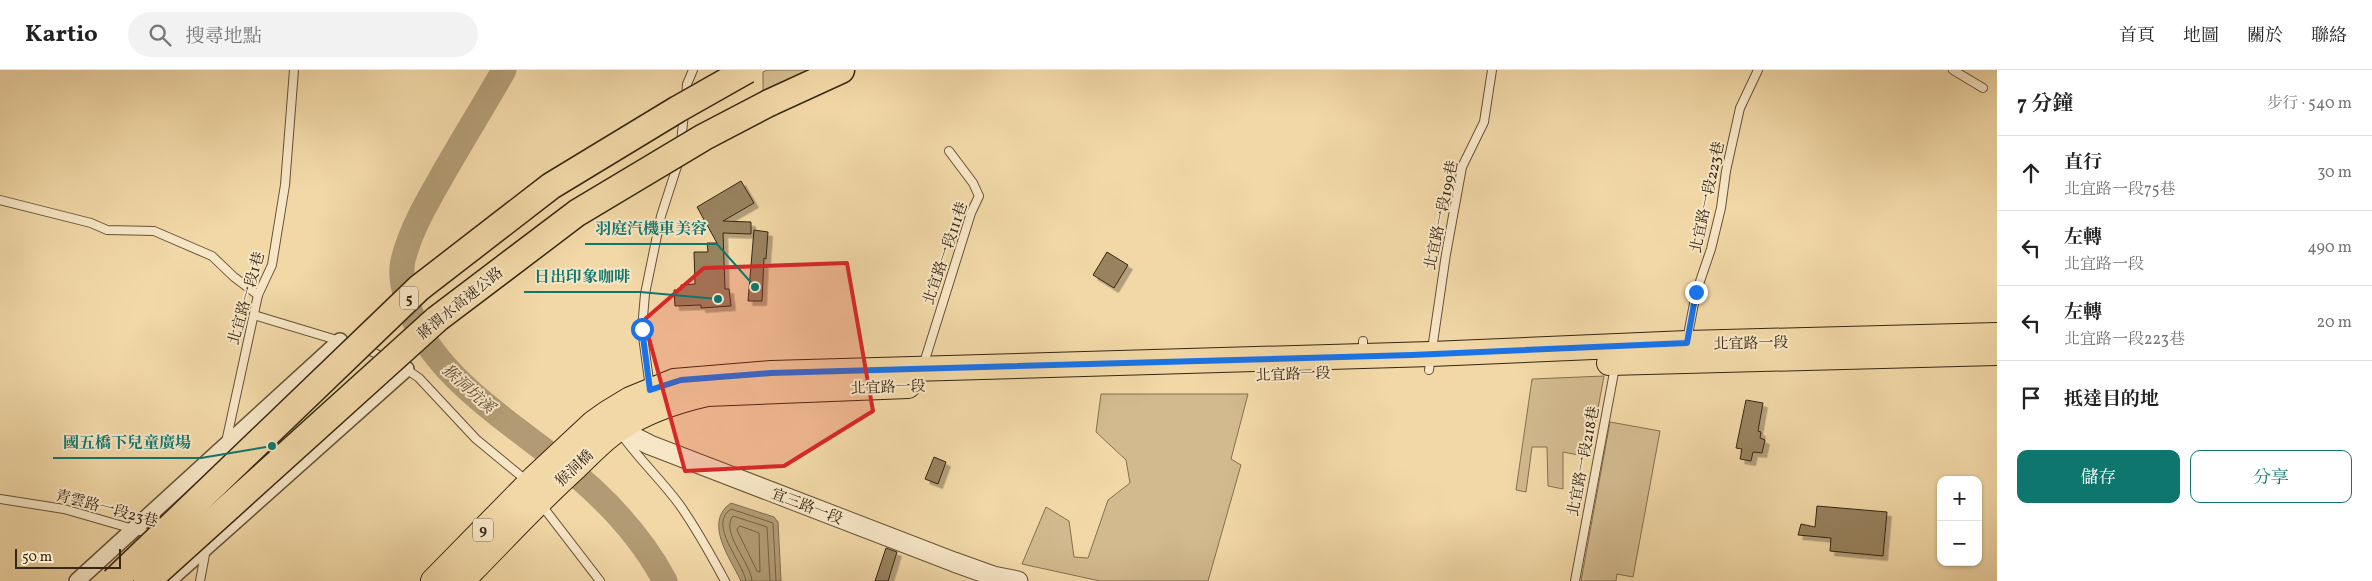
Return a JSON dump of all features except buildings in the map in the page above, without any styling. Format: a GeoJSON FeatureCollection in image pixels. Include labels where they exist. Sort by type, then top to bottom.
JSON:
{"type":"FeatureCollection","features":[{"type":"Feature","properties":{"kind":"highway","name":"5"},"geometry":{"type":"LineString","coordinates":[[114,581],[419,288],[551,186],[678,108],[747,70]]}},
{"type":"Feature","properties":{"kind":"highway","name":"蔣渭水高速公路"},"geometry":{"type":"LineString","coordinates":[[147,581],[437,319],[577,213],[704,137],[768,103],[841,70]]}},
{"type":"Feature","properties":{"kind":"main road","name":"北宜路一段"},"geometry":{"type":"LineString","coordinates":[[1687,353],[1997,335]]}},
{"type":"Feature","properties":{"kind":"main road","name":"北宜路一段"},"geometry":{"type":"LineString","coordinates":[[603,428],[681,380],[771,373],[921,370],[1364,348],[1430,362]]}},
{"type":"Feature","properties":{"kind":"main road","name":"北宜路一段"},"geometry":{"type":"LineString","coordinates":[[651,400],[678,400],[707,394],[1618,355],[1997,352]]}},
{"type":"Feature","properties":{"kind":"main road","name":"猴洞橋"},"geometry":{"type":"LineString","coordinates":[[536,490],[603,428]]}},
{"type":"Feature","properties":{"kind":"main road","name":"9"},"geometry":{"type":"LineString","coordinates":[[433,581],[536,490]]}},
{"type":"Feature","properties":{"kind":"main road","name":"9"},"geometry":{"type":"LineString","coordinates":[[462,581],[536,490]]}},
{"type":"Feature","properties":{"kind":"street"},"geometry":{"type":"LineString","coordinates":[[77,581],[340,341]]}},
{"type":"Feature","properties":{"kind":"street"},"geometry":{"type":"LineString","coordinates":[[168,581],[406,369]]}},
{"type":"Feature","properties":{"kind":"street","name":"宜三路一段"},"geometry":{"type":"LineString","coordinates":[[603,428],[954,562],[993,576],[1018,581]]}},
{"type":"Feature","properties":{"kind":"lane","name":"北宜路一段1巷"},"geometry":{"type":"LineString","coordinates":[[226,444],[258,295],[272,265],[285,185],[294,70]]}},
{"type":"Feature","properties":{"kind":"lane"},"geometry":{"type":"LineString","coordinates":[[651,400],[642,329],[645,294],[661,216],[679,162],[688,84],[693,70]]}},
{"type":"Feature","properties":{"kind":"lane","name":"北宜路一段199巷"},"geometry":{"type":"LineString","coordinates":[[1430,362],[1446,254],[1462,167],[1484,122],[1492,70]]}},
{"type":"Feature","properties":{"kind":"lane","name":"北宜路一段223巷"},"geometry":{"type":"LineString","coordinates":[[1687,353],[1696,292],[1711,249],[1721,208],[1726,170],[1740,108],[1758,70]]}},
{"type":"Feature","properties":{"kind":"lane"},"geometry":{"type":"LineString","coordinates":[[1953,70],[1983,88]]}},
{"type":"Feature","properties":{"kind":"lane","name":"北宜路一段111巷"},"geometry":{"type":"LineString","coordinates":[[921,370],[971,212],[979,196],[973,183],[950,151]]}},
{"type":"Feature","properties":{"kind":"lane"},"geometry":{"type":"LineString","coordinates":[[0,200],[91,223],[108,230],[154,231],[212,256],[234,277],[258,295]]}},
{"type":"Feature","properties":{"kind":"lane"},"geometry":{"type":"LineString","coordinates":[[254,314],[340,341],[359,345],[406,369],[419,378],[476,439],[536,490],[600,581]]}},
{"type":"Feature","properties":{"kind":"lane","name":"北宜路一段218巷"},"geometry":{"type":"LineString","coordinates":[[1575,581],[1618,355]]}},
{"type":"Feature","properties":{"kind":"lane"},"geometry":{"type":"LineString","coordinates":[[603,428],[639,458],[678,504],[711,555],[725,581]]}},
{"type":"Feature","properties":{"kind":"lane","name":"青雲路一段23巷"},"geometry":{"type":"LineString","coordinates":[[0,499],[64,509],[133,530],[170,538]]}},
{"type":"Feature","properties":{"kind":"lane"},"geometry":{"type":"LineString","coordinates":[[179,541],[206,547],[200,581]]}},
{"type":"Feature","properties":{"kind":"highlighted area"},"geometry":{"type":"Polygon","coordinates":[[[847,263],[873,411],[784,466],[685,471],[644,320],[704,268],[847,263]]]}},
{"type":"Feature","properties":{"kind":"shaded area"},"geometry":{"type":"Polygon","coordinates":[[[767,70],[815,70],[763,93],[763,72],[767,70]]]}},
{"type":"Feature","properties":{"kind":"shaded area"},"geometry":{"type":"Polygon","coordinates":[[[1604,376],[1589,457],[1563,452],[1563,489],[1548,486],[1547,447],[1532,447],[1526,492],[1516,490],[1532,379],[1604,376]]]}},
{"type":"Feature","properties":{"kind":"shaded area"},"geometry":{"type":"Polygon","coordinates":[[[1101,394],[1248,394],[1231,459],[1241,465],[1208,581],[1100,581],[1022,564],[1046,507],[1069,521],[1074,557],[1088,558],[1108,500],[1130,483],[1126,460],[1096,432],[1101,394]]]}},
{"type":"Feature","properties":{"kind":"shaded area"},"geometry":{"type":"Polygon","coordinates":[[[1610,422],[1660,431],[1633,577],[1617,574],[1616,581],[1581,581],[1610,422]]]}},
{"type":"Feature","properties":{"kind":"water"},"geometry":{"type":"Polygon","coordinates":[[[731,503],[774,517],[778,522],[781,581],[741,581],[721,541],[719,530],[719,520],[723,511],[731,503]]]}},
{"type":"Feature","properties":{"kind":"waterway","name":"猴洞坑溪"},"geometry":{"type":"LineString","coordinates":[[504,70],[431,195],[410,237],[402,270],[403,286],[407,301],[419,330],[437,357],[460,382],[513,427],[568,468],[592,489],[623,521],[658,568],[665,581]]}},
{"type":"Feature","properties":{"kind":"place","name":"羽庭汽機車美容"},"geometry":{"type":"Point","coordinates":[755,287]}},
{"type":"Feature","properties":{"kind":"place","name":"日出印象咖啡"},"geometry":{"type":"Point","coordinates":[718,299]}},
{"type":"Feature","properties":{"kind":"place","name":"國五橋下兒童廣場"},"geometry":{"type":"Point","coordinates":[272,446]}},
{"type":"Feature","properties":{"kind":"route"},"geometry":{"type":"LineString","coordinates":[[642,329],[650,390],[681,380],[771,373],[1412,355],[1687,343],[1696,292]]}}]}
